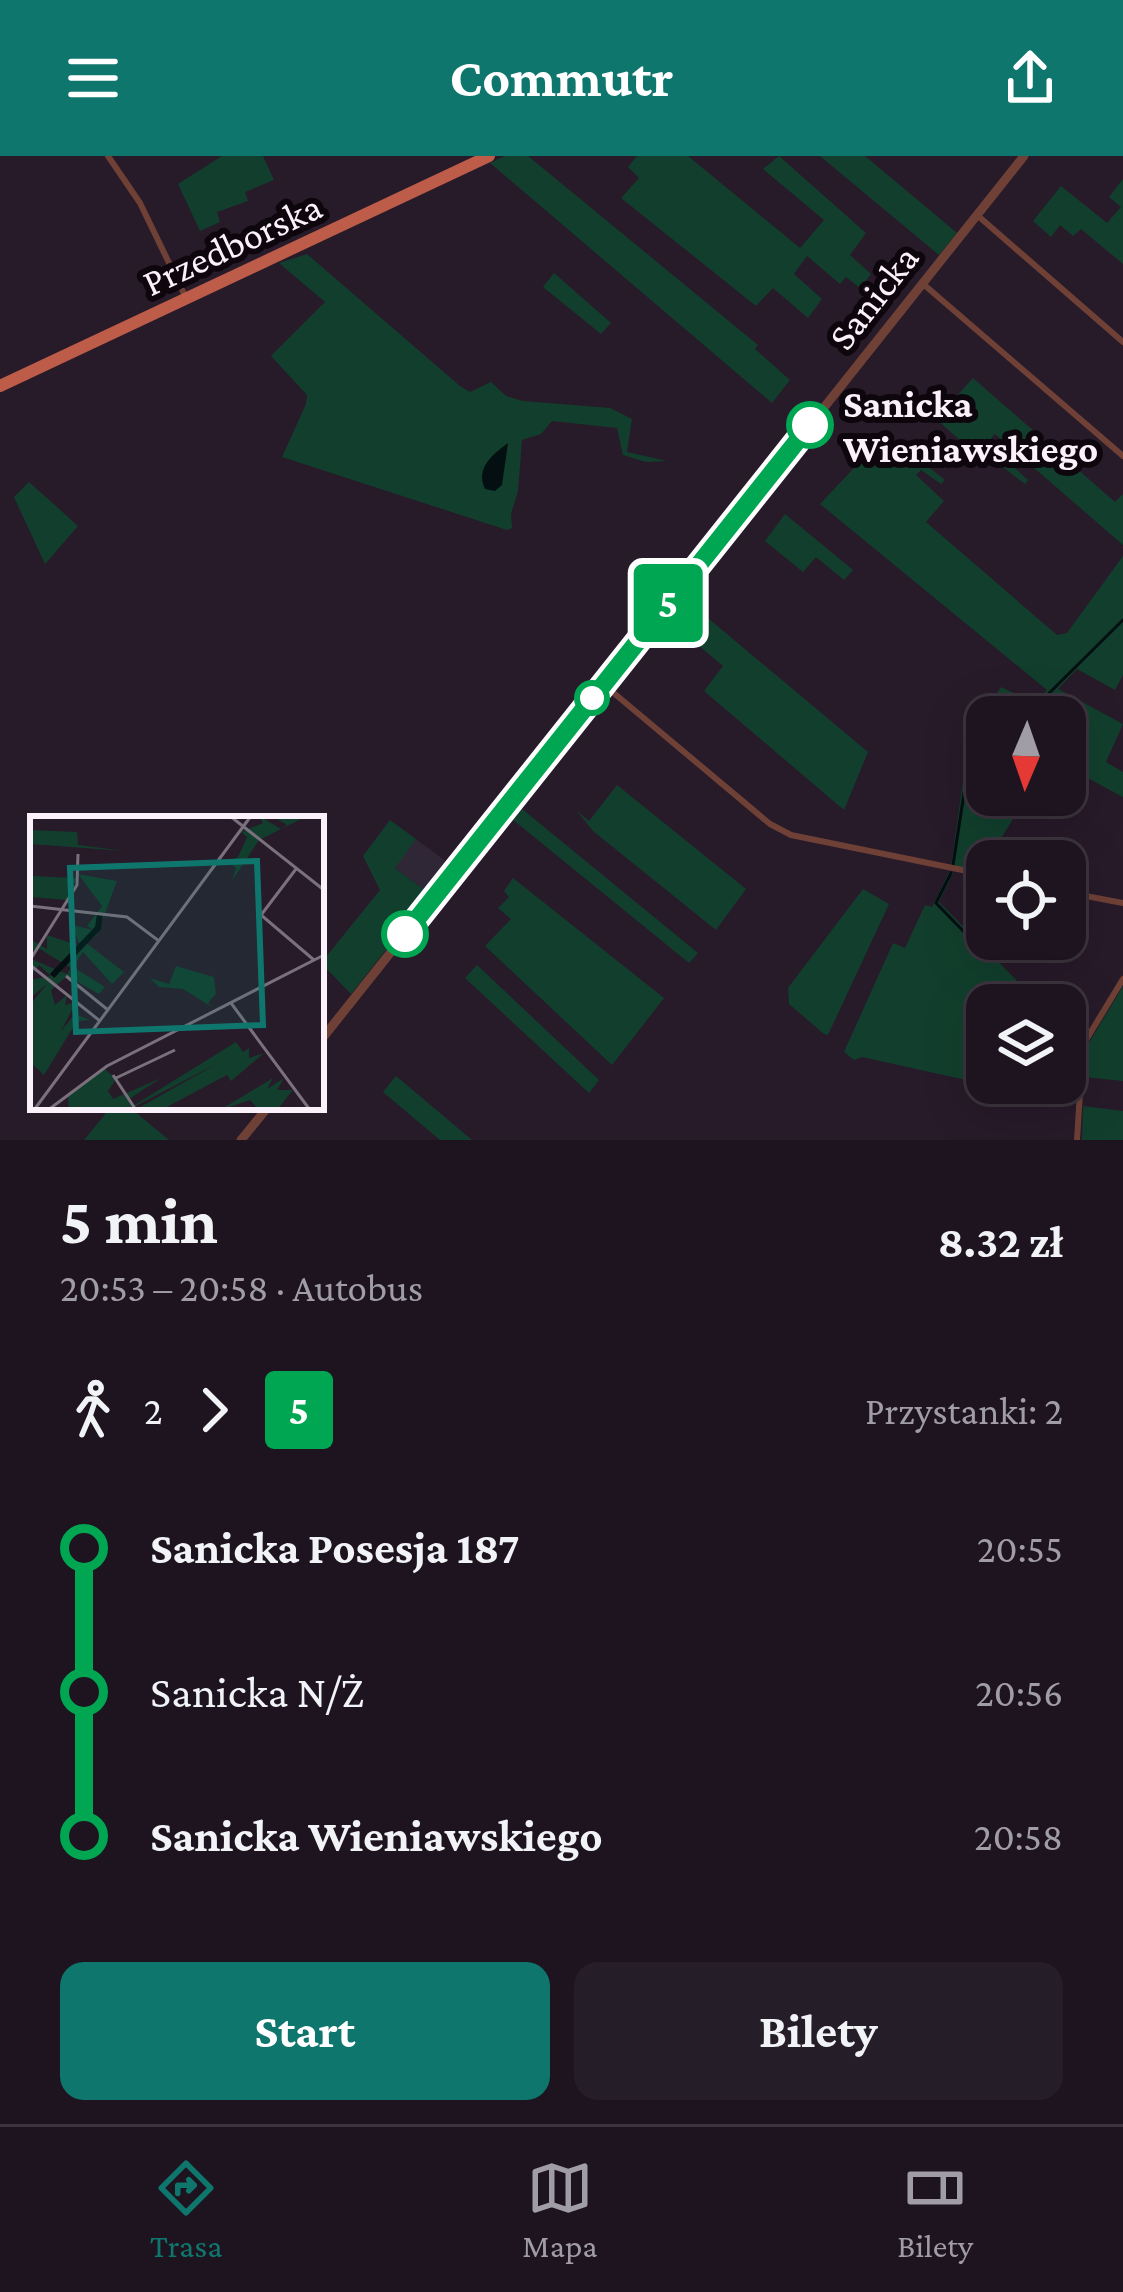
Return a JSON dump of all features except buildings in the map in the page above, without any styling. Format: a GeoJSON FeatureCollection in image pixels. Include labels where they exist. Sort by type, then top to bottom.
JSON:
{"type":"FeatureCollection","features":[{"type":"Feature","properties":{"kind":"main road","name":"Przedborska"},"geometry":{"type":"LineString","coordinates":[[0,386],[489,156]]}},
{"type":"Feature","properties":{"kind":"street"},"geometry":{"type":"LineString","coordinates":[[108,156],[140,203],[186,298]]}},
{"type":"Feature","properties":{"kind":"street","name":"Sanicka"},"geometry":{"type":"LineString","coordinates":[[324,1036],[1024,156]]}},
{"type":"Feature","properties":{"kind":"street"},"geometry":{"type":"LineString","coordinates":[[977,215],[1123,342]]}},
{"type":"Feature","properties":{"kind":"street"},"geometry":{"type":"LineString","coordinates":[[922,283],[1123,456]]}},
{"type":"Feature","properties":{"kind":"street"},"geometry":{"type":"LineString","coordinates":[[603,684],[770,824],[791,835],[966,871]]}},
{"type":"Feature","properties":{"kind":"street"},"geometry":{"type":"LineString","coordinates":[[1086,896],[1123,903]]}},
{"type":"Feature","properties":{"kind":"street"},"geometry":{"type":"LineString","coordinates":[[1078,1140],[1083,1045],[1123,979]]}},
{"type":"Feature","properties":{"kind":"street"},"geometry":{"type":"LineString","coordinates":[[241,1140],[266,1110]]}},
{"type":"Feature","properties":{"kind":"shaded area"},"geometry":{"type":"Polygon","coordinates":[[[508,443],[502,485],[495,491],[485,489],[484,468],[508,443]]]}},
{"type":"Feature","properties":{"kind":"shaded area"},"geometry":{"type":"Polygon","coordinates":[[[416,839],[452,866],[430,894],[394,867],[416,839]]]}},
{"type":"Feature","properties":{"kind":"green space"},"geometry":{"type":"Polygon","coordinates":[[[222,156],[263,156],[274,180],[245,192],[248,201],[217,212],[220,222],[200,231],[178,184],[222,156]]]}},
{"type":"Feature","properties":{"kind":"green space"},"geometry":{"type":"Polygon","coordinates":[[[505,156],[528,156],[758,345],[755,349],[790,380],[772,403],[490,163],[505,156]]]}},
{"type":"Feature","properties":{"kind":"green space"},"geometry":{"type":"Polygon","coordinates":[[[637,156],[688,156],[800,248],[824,220],[763,169],[779,156],[866,233],[850,255],[871,274],[860,288],[846,277],[840,284],[807,256],[794,274],[822,299],[808,318],[773,288],[756,306],[621,198],[639,178],[628,167],[637,156]]]}},
{"type":"Feature","properties":{"kind":"green space"},"geometry":{"type":"Polygon","coordinates":[[[820,156],[865,156],[957,233],[939,255],[820,156]]]}},
{"type":"Feature","properties":{"kind":"green space"},"geometry":{"type":"Polygon","coordinates":[[[1123,179],[1123,264],[1081,229],[1073,236],[1060,225],[1051,237],[1033,221],[1061,186],[1107,223],[1121,207],[1109,197],[1123,179]]]}},
{"type":"Feature","properties":{"kind":"green space"},"geometry":{"type":"Polygon","coordinates":[[[307,254],[470,392],[491,382],[506,396],[523,401],[610,408],[632,419],[627,452],[667,461],[646,462],[623,455],[617,428],[552,421],[541,434],[522,440],[512,528],[507,530],[282,457],[307,395],[271,356],[325,302],[279,263],[307,254]]]}},
{"type":"Feature","properties":{"kind":"green space"},"geometry":{"type":"Polygon","coordinates":[[[554,273],[611,323],[601,334],[543,287],[554,273]]]}},
{"type":"Feature","properties":{"kind":"green space"},"geometry":{"type":"Polygon","coordinates":[[[973,378],[1115,502],[1123,494],[1123,545],[995,434],[987,443],[1028,480],[1025,484],[982,451],[971,450],[936,419],[973,378]]]}},
{"type":"Feature","properties":{"kind":"green space"},"geometry":{"type":"Polygon","coordinates":[[[892,438],[945,480],[941,484],[921,470],[916,475],[944,501],[926,522],[1057,635],[1067,633],[1123,556],[1123,675],[1115,690],[1077,669],[1058,689],[1071,696],[1041,696],[1047,690],[820,504],[870,451],[876,456],[892,438]]]}},
{"type":"Feature","properties":{"kind":"green space"},"geometry":{"type":"Polygon","coordinates":[[[29,482],[78,526],[45,564],[14,497],[29,482]]]}},
{"type":"Feature","properties":{"kind":"green space"},"geometry":{"type":"Polygon","coordinates":[[[785,514],[853,570],[844,580],[816,557],[803,572],[765,541],[785,514]]]}},
{"type":"Feature","properties":{"kind":"green space"},"geometry":{"type":"Polygon","coordinates":[[[703,614],[868,752],[844,810],[704,691],[723,666],[686,635],[703,614]]]}},
{"type":"Feature","properties":{"kind":"green space"},"geometry":{"type":"Polygon","coordinates":[[[1001,687],[1020,696],[995,696],[1001,687]]]}},
{"type":"Feature","properties":{"kind":"green space"},"geometry":{"type":"Polygon","coordinates":[[[1086,704],[1123,724],[1106,762],[1123,772],[1123,797],[1086,777],[1086,704]]]}},
{"type":"Feature","properties":{"kind":"green space"},"geometry":{"type":"Polygon","coordinates":[[[964,774],[966,816],[1015,816],[1000,840],[966,840],[966,868],[951,865],[964,774]]]}},
{"type":"Feature","properties":{"kind":"green space"},"geometry":{"type":"Polygon","coordinates":[[[617,785],[746,889],[716,930],[593,831],[576,810],[589,821],[617,785]]]}},
{"type":"Feature","properties":{"kind":"green space"},"geometry":{"type":"Polygon","coordinates":[[[516,804],[698,953],[689,963],[507,815],[516,804]]]}},
{"type":"Feature","properties":{"kind":"green space"},"geometry":{"type":"Polygon","coordinates":[[[390,820],[416,839],[395,868],[430,894],[351,994],[324,966],[324,959],[380,890],[363,856],[390,820]]]}},
{"type":"Feature","properties":{"kind":"green space"},"geometry":{"type":"Polygon","coordinates":[[[949,872],[953,873],[939,902],[966,929],[966,960],[996,960],[1020,984],[966,984],[966,1080],[862,1057],[854,1060],[844,1052],[893,943],[905,948],[925,905],[932,907],[949,872]]]}},
{"type":"Feature","properties":{"kind":"green space"},"geometry":{"type":"Polygon","coordinates":[[[513,878],[664,998],[612,1065],[485,946],[511,919],[498,908],[509,897],[504,891],[513,878]]]}},
{"type":"Feature","properties":{"kind":"green space"},"geometry":{"type":"Polygon","coordinates":[[[863,889],[889,904],[828,1035],[824,1034],[789,1004],[788,988],[863,889]]]}},
{"type":"Feature","properties":{"kind":"green space"},"geometry":{"type":"Polygon","coordinates":[[[477,965],[599,1080],[589,1093],[465,978],[477,965]]]}},
{"type":"Feature","properties":{"kind":"green space"},"geometry":{"type":"Polygon","coordinates":[[[1123,986],[1123,1081],[1086,1077],[1087,1046],[1123,986]]]}},
{"type":"Feature","properties":{"kind":"green space"},"geometry":{"type":"Polygon","coordinates":[[[396,1076],[472,1140],[440,1140],[383,1092],[396,1076]]]}},
{"type":"Feature","properties":{"kind":"green space"},"geometry":{"type":"Polygon","coordinates":[[[1083,1106],[1123,1111],[1123,1140],[1082,1140],[1083,1106]]]}},
{"type":"Feature","properties":{"kind":"green space"},"geometry":{"type":"Polygon","coordinates":[[[109,1110],[133,1110],[169,1140],[84,1140],[109,1110]]]}},
{"type":"Feature","properties":{"kind":"waterway"},"geometry":{"type":"LineString","coordinates":[[1046,696],[1123,620]]}},
{"type":"Feature","properties":{"kind":"waterway"},"geometry":{"type":"LineString","coordinates":[[953,865],[966,780]]}},
{"type":"Feature","properties":{"kind":"waterway"},"geometry":{"type":"LineString","coordinates":[[951,873],[936,903],[966,934]]}},
{"type":"Feature","properties":{"kind":"bus line","name":"5"},"geometry":{"type":"LineString","coordinates":[[405,934],[810,425]]}},
{"type":"Feature","properties":{"kind":"place","name":"Sanicka Wieniawskiego"},"geometry":{"type":"Point","coordinates":[810,425]}}]}
